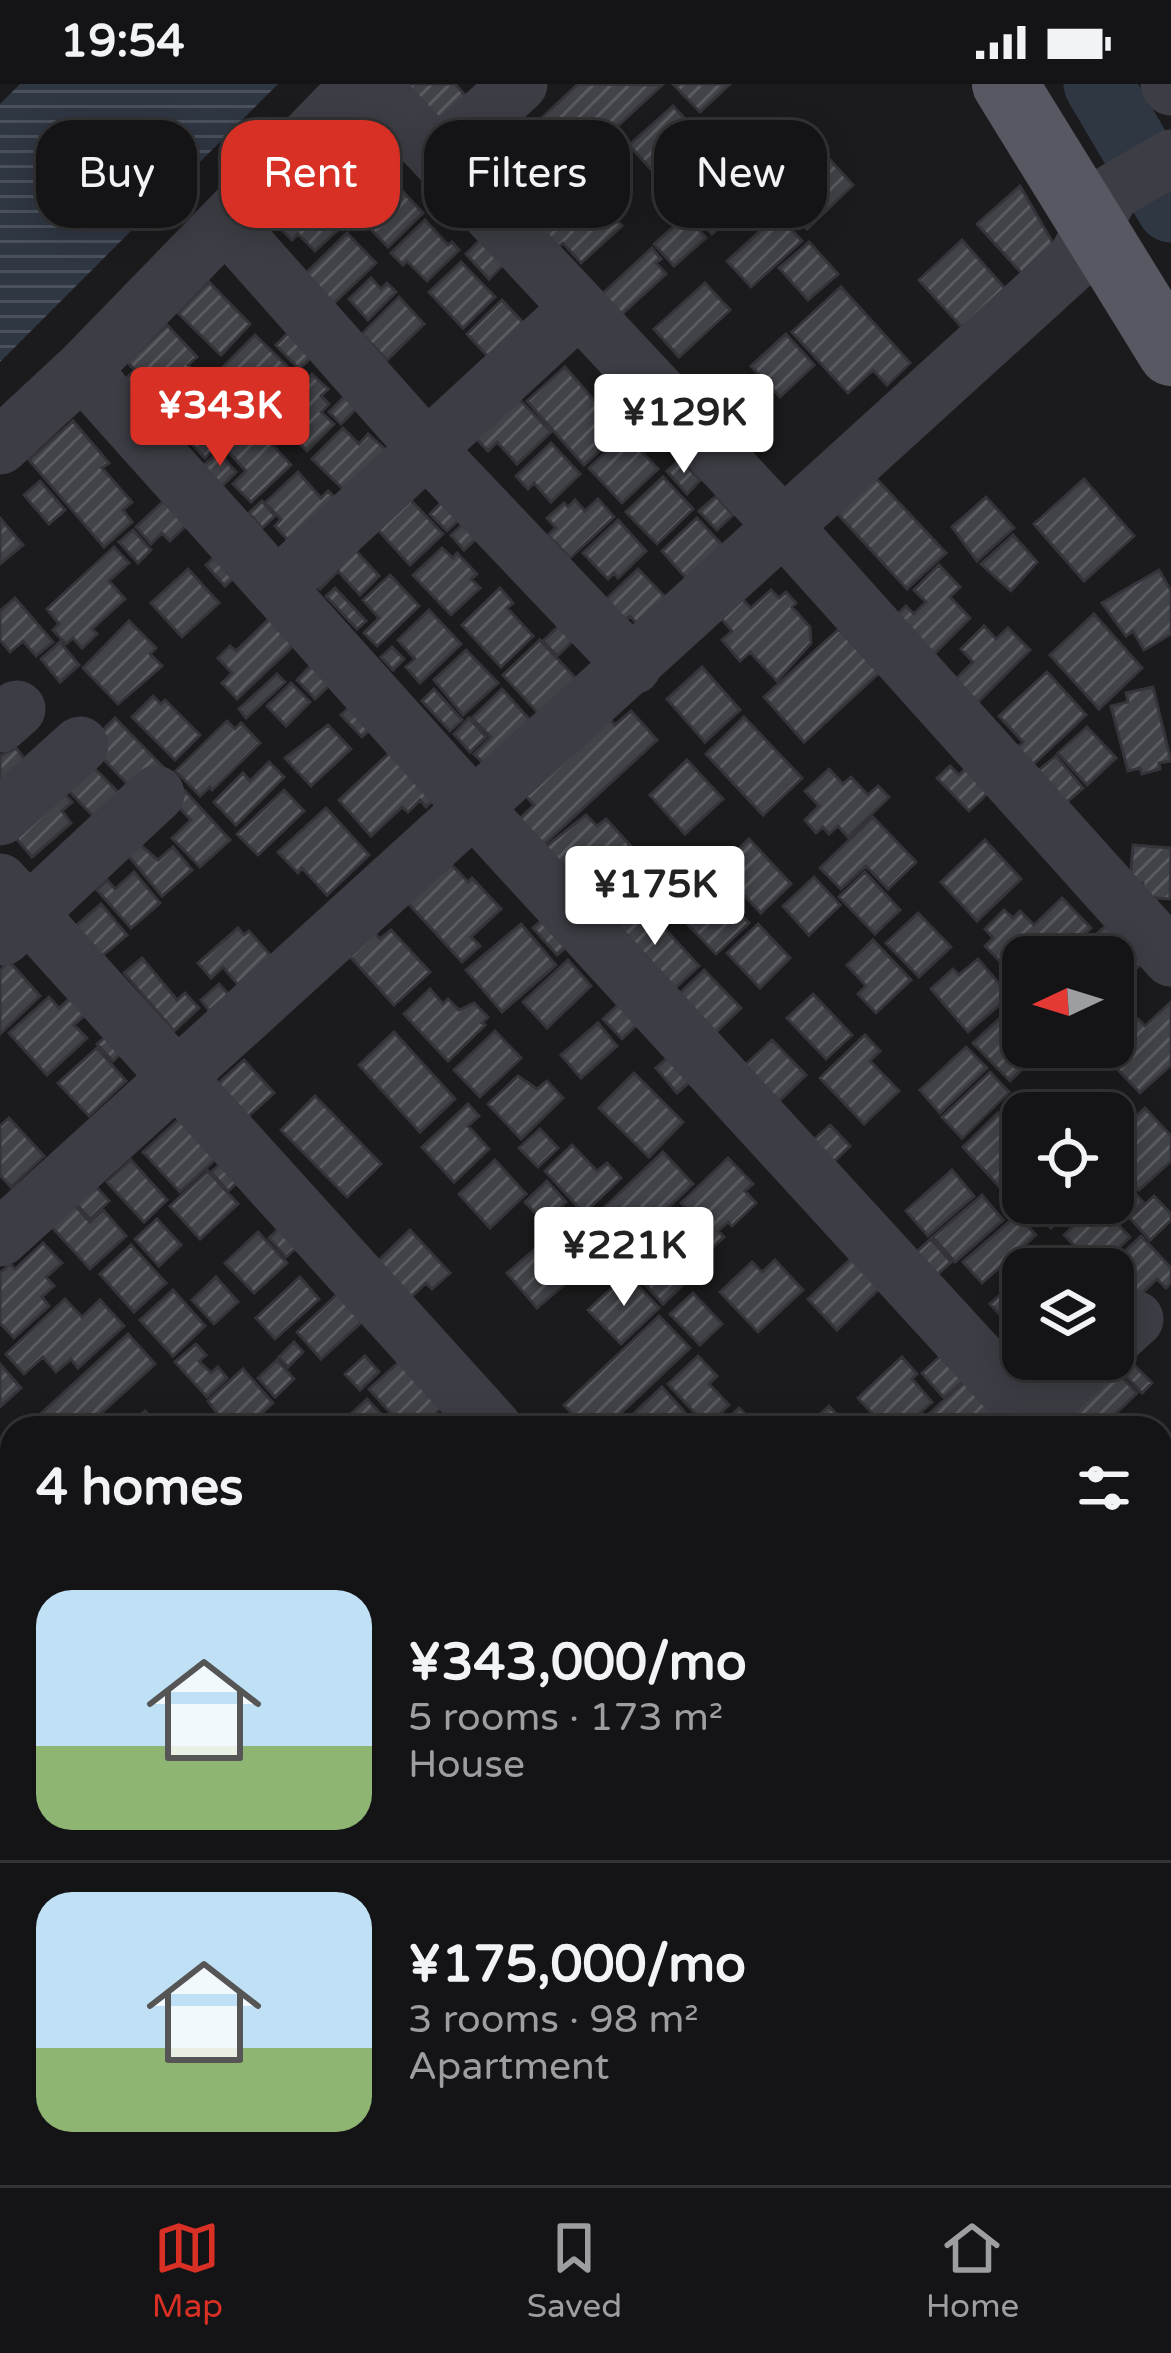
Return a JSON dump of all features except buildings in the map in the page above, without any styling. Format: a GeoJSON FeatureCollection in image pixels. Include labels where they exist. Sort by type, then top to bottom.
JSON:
{"type":"FeatureCollection","features":[{"type":"Feature","properties":{"kind":"main road"},"geometry":{"type":"LineString","coordinates":[[1005,84],[1108,207],[1171,353]]}},
{"type":"Feature","properties":{"kind":"street"},"geometry":{"type":"LineString","coordinates":[[326,120],[360,84]]}},
{"type":"Feature","properties":{"kind":"street"},"geometry":{"type":"LineString","coordinates":[[370,84],[424,142]]}},
{"type":"Feature","properties":{"kind":"street"},"geometry":{"type":"LineString","coordinates":[[479,120],[519,84]]}},
{"type":"Feature","properties":{"kind":"street"},"geometry":{"type":"LineString","coordinates":[[0,1238],[1075,261],[1108,207],[1171,158]]}},
{"type":"Feature","properties":{"kind":"street"},"geometry":{"type":"LineString","coordinates":[[0,446],[223,228]]}},
{"type":"Feature","properties":{"kind":"street"},"geometry":{"type":"LineString","coordinates":[[231,228],[426,448],[633,666]]}},
{"type":"Feature","properties":{"kind":"street"},"geometry":{"type":"LineString","coordinates":[[503,228],[785,528],[1171,958]]}},
{"type":"Feature","properties":{"kind":"street"},"geometry":{"type":"LineString","coordinates":[[277,587],[578,309]]}},
{"type":"Feature","properties":{"kind":"street"},"geometry":{"type":"LineString","coordinates":[[82,370],[475,809],[1031,1416]]}},
{"type":"Feature","properties":{"kind":"street"},"geometry":{"type":"LineString","coordinates":[[0,817],[80,745]]}},
{"type":"Feature","properties":{"kind":"street"},"geometry":{"type":"LineString","coordinates":[[156,794],[10,912],[177,1077],[483,1416]]}},
{"type":"Feature","properties":{"kind":"street"},"geometry":{"type":"LineString","coordinates":[[1041,1416],[1073,1380]]}},
{"type":"Feature","properties":{"kind":"water"},"geometry":{"type":"Polygon","coordinates":[[[20,84],[278,84],[242,120],[221,120],[221,141],[197,165],[197,120],[36,120],[36,228],[134,228],[0,362],[0,104],[20,84]]]}},
{"type":"Feature","properties":{"kind":"waterway"},"geometry":{"type":"LineString","coordinates":[[1098,84],[1171,208]]}}]}
